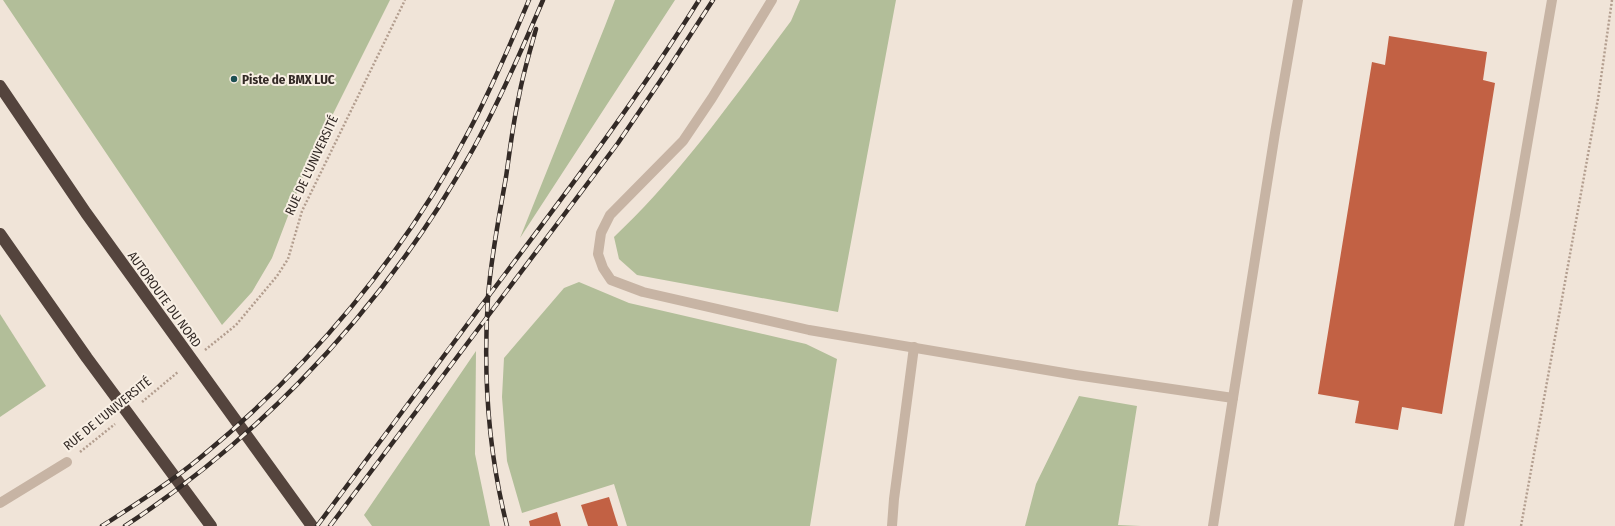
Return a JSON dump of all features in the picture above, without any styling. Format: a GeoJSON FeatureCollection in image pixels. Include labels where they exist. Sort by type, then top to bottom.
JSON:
{"type":"FeatureCollection","features":[{"type":"Feature","properties":{"kind":"highway","name":"AUTOROUTE DU NORD"},"geometry":{"type":"LineString","coordinates":[[0,86],[86,213],[312,526]]}},
{"type":"Feature","properties":{"kind":"highway"},"geometry":{"type":"LineString","coordinates":[[0,234],[87,358],[211,526]]}},
{"type":"Feature","properties":{"kind":"lane"},"geometry":{"type":"LineString","coordinates":[[772,0],[712,98],[683,140],[610,215],[601,233],[598,254],[602,268],[611,280],[643,292],[809,330],[1110,381],[1233,398]]}},
{"type":"Feature","properties":{"kind":"lane"},"geometry":{"type":"LineString","coordinates":[[1213,526],[1275,133],[1298,0]]}},
{"type":"Feature","properties":{"kind":"lane"},"geometry":{"type":"LineString","coordinates":[[1459,526],[1552,0]]}},
{"type":"Feature","properties":{"kind":"lane"},"geometry":{"type":"LineString","coordinates":[[892,526],[894,499],[914,348]]}},
{"type":"Feature","properties":{"kind":"lane","name":"RUE DE L'UNIVERSITÉ"},"geometry":{"type":"LineString","coordinates":[[0,503],[67,462]]}},
{"type":"Feature","properties":{"kind":"path","name":"RUE DE L'UNIVERSITÉ"},"geometry":{"type":"LineString","coordinates":[[200,354],[236,325],[277,276],[288,259],[302,211],[405,0]]}},
{"type":"Feature","properties":{"kind":"path"},"geometry":{"type":"LineString","coordinates":[[1521,526],[1598,98],[1612,0]]}},
{"type":"Feature","properties":{"kind":"path","name":"RUE DE L'UNIVERSITÉ"},"geometry":{"type":"LineString","coordinates":[[140,404],[182,369]]}},
{"type":"Feature","properties":{"kind":"path","name":"RUE DE L'UNIVERSITÉ"},"geometry":{"type":"LineString","coordinates":[[67,462],[115,423]]}},
{"type":"Feature","properties":{"kind":"green space"},"geometry":{"type":"Polygon","coordinates":[[[3,0],[390,0],[307,166],[272,258],[252,292],[222,325],[3,0]]]}},
{"type":"Feature","properties":{"kind":"green space"},"geometry":{"type":"Polygon","coordinates":[[[615,0],[675,0],[520,238],[605,26],[615,0]]]}},
{"type":"Feature","properties":{"kind":"green space"},"geometry":{"type":"Polygon","coordinates":[[[800,0],[896,0],[838,312],[637,275],[619,259],[614,237],[662,187],[707,133],[791,21],[800,0]]]}},
{"type":"Feature","properties":{"kind":"green space"},"geometry":{"type":"Polygon","coordinates":[[[579,282],[629,303],[806,344],[837,359],[810,526],[627,526],[614,484],[522,513],[507,461],[502,397],[504,358],[564,288],[579,282]]]}},
{"type":"Feature","properties":{"kind":"green space"},"geometry":{"type":"Polygon","coordinates":[[[0,314],[46,386],[0,417],[0,314]]]}},
{"type":"Feature","properties":{"kind":"green space"},"geometry":{"type":"Polygon","coordinates":[[[476,351],[475,454],[490,526],[372,526],[364,515],[476,351]]]}},
{"type":"Feature","properties":{"kind":"green space"},"geometry":{"type":"Polygon","coordinates":[[[1079,396],[1137,406],[1118,525],[1141,526],[1025,526],[1036,484],[1079,396]]]}},
{"type":"Feature","properties":{"kind":"building"},"geometry":{"type":"Polygon","coordinates":[[[1389,36],[1487,52],[1483,80],[1495,83],[1442,414],[1402,407],[1398,430],[1355,423],[1359,401],[1318,394],[1372,62],[1385,65],[1389,36]]]}},
{"type":"Feature","properties":{"kind":"building"},"geometry":{"type":"Polygon","coordinates":[[[609,497],[618,526],[588,526],[581,505],[609,497]]]}},
{"type":"Feature","properties":{"kind":"building"},"geometry":{"type":"Polygon","coordinates":[[[557,512],[561,526],[530,526],[529,521],[557,512]]]}},
{"type":"Feature","properties":{"kind":"railway"},"geometry":{"type":"LineString","coordinates":[[102,526],[178,475],[241,422],[280,386],[317,347],[352,306],[385,264],[416,220],[444,175],[486,97],[529,0]]}},
{"type":"Feature","properties":{"kind":"railway"},"geometry":{"type":"LineString","coordinates":[[125,526],[171,494],[216,459],[258,422],[337,342],[373,299],[438,208],[469,157],[504,88],[543,0]]}},
{"type":"Feature","properties":{"kind":"railway"},"geometry":{"type":"LineString","coordinates":[[317,526],[621,117],[699,0]]}},
{"type":"Feature","properties":{"kind":"railway"},"geometry":{"type":"LineString","coordinates":[[330,526],[618,143],[713,0]]}},
{"type":"Feature","properties":{"kind":"railway"},"geometry":{"type":"LineString","coordinates":[[507,526],[495,469],[488,412],[486,355],[488,297],[493,252],[515,116],[522,79],[536,29]]}},
{"type":"Feature","properties":{"kind":"place","name":"Piste de BMX LUC"},"geometry":{"type":"Point","coordinates":[234,79]}}]}
